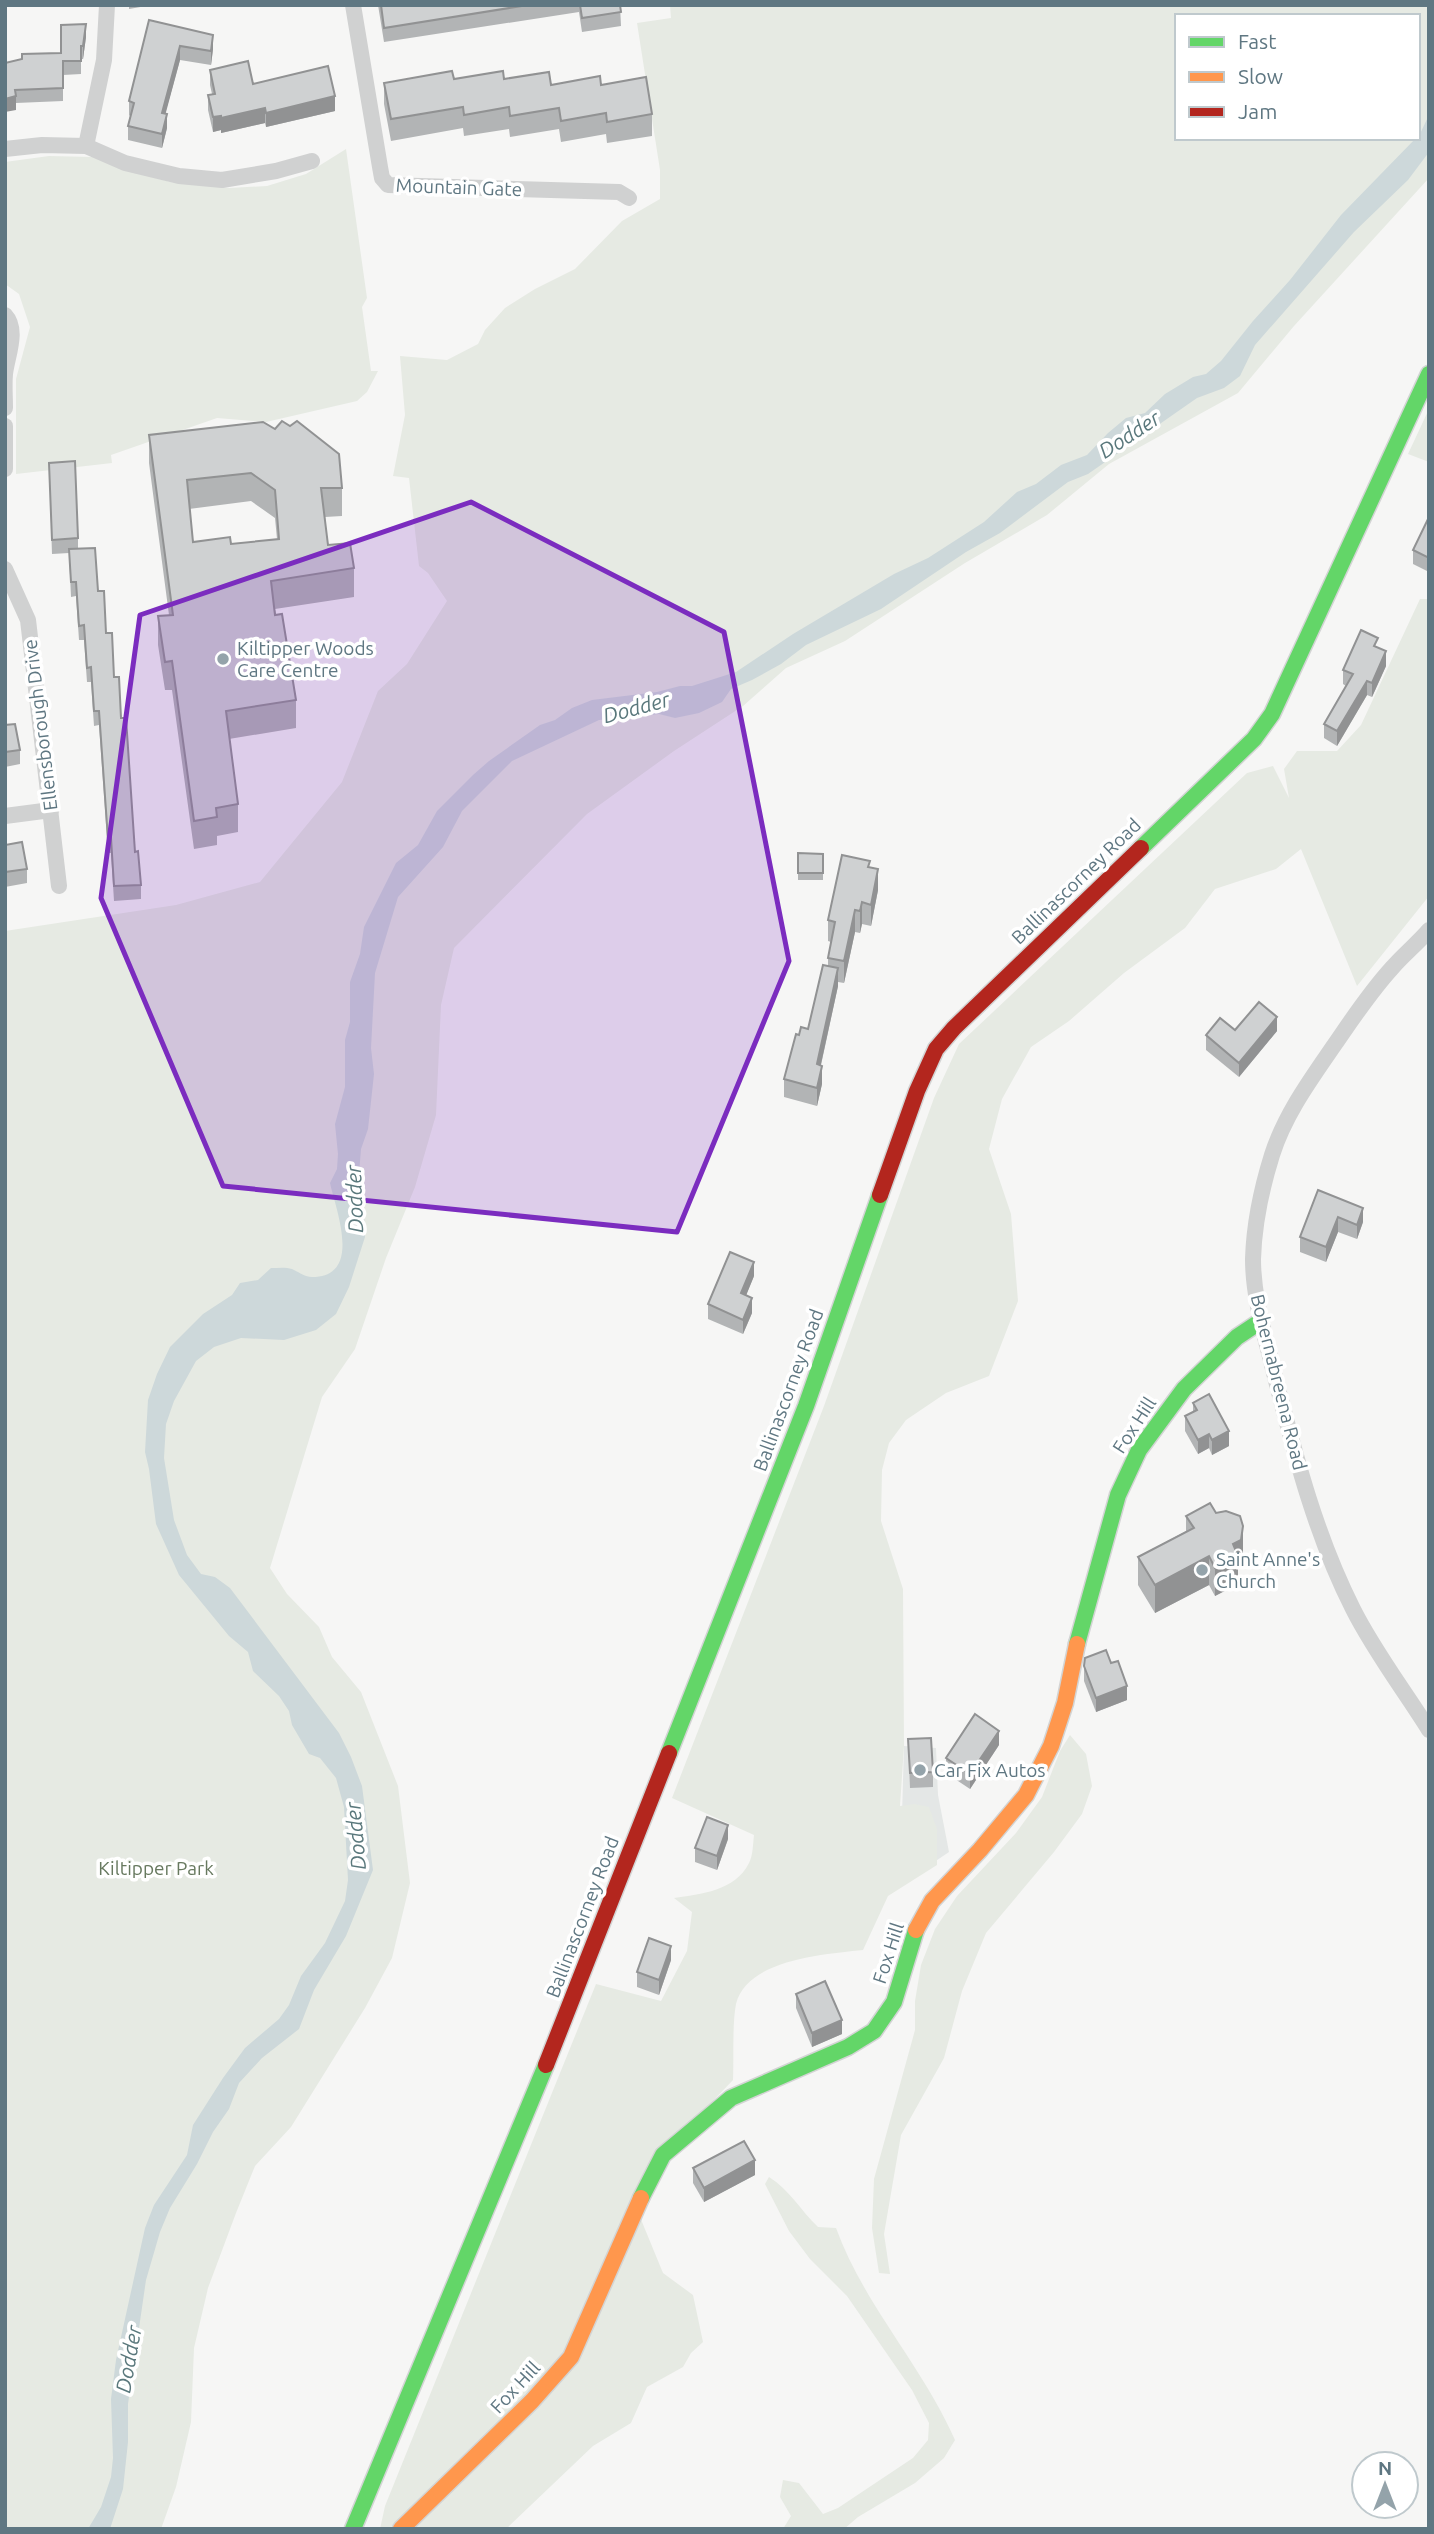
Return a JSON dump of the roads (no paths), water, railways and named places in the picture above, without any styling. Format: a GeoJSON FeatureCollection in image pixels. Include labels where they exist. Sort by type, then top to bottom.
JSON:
{"type":"FeatureCollection","features":[{"type":"Feature","properties":{"kind":"main road","name":"Ballinascorney Road"},"geometry":{"type":"LineString","coordinates":[[353,2529],[519,2134],[791,1445],[928,1065],[936,1049],[954,1028],[1248,744],[1266,723],[1288,684],[1429,374]]}},
{"type":"Feature","properties":{"kind":"main road","name":"Fox Hill"},"geometry":{"type":"LineString","coordinates":[[401,2529],[532,2401],[571,2357],[638,2204],[663,2155],[731,2098],[848,2048],[874,2031],[894,2002],[914,1936],[932,1901],[1026,1795],[1051,1746],[1065,1703],[1077,1642],[1118,1495],[1139,1450],[1184,1389],[1237,1337],[1261,1321]]}},
{"type":"Feature","properties":{"kind":"street"},"geometry":{"type":"LineString","coordinates":[[86,146],[104,60],[107,5]]}},
{"type":"Feature","properties":{"kind":"street","name":"Mountain Gate"},"geometry":{"type":"LineString","coordinates":[[354,5],[382,178],[388,185],[619,192],[629,198]]}},
{"type":"Feature","properties":{"kind":"street"},"geometry":{"type":"LineString","coordinates":[[5,149],[42,145],[86,146],[124,163],[178,176],[222,180],[276,171],[312,161]]}},
{"type":"Feature","properties":{"kind":"street"},"geometry":{"type":"LineString","coordinates":[[5,315],[10,320],[12,344],[5,373],[5,408]]}},
{"type":"Feature","properties":{"kind":"street"},"geometry":{"type":"LineString","coordinates":[[5,426],[5,469]]}},
{"type":"Feature","properties":{"kind":"street","name":"Ellensborough Drive"},"geometry":{"type":"LineString","coordinates":[[5,569],[28,620],[59,886]]}},
{"type":"Feature","properties":{"kind":"street"},"geometry":{"type":"LineString","coordinates":[[5,816],[51,810]]}},
{"type":"Feature","properties":{"kind":"street","name":"Bohernabreena Road"},"geometry":{"type":"LineString","coordinates":[[1429,930],[1364,1002],[1306,1085],[1272,1153],[1253,1258],[1261,1321],[1283,1414],[1310,1505],[1355,1612],[1429,1730]]}},
{"type":"Feature","properties":{"kind":"water","name":"Dodder"},"geometry":{"type":"Polygon","coordinates":[[[1429,115],[1429,152],[1408,180],[1354,232],[1255,345],[1240,376],[1224,388],[1197,398],[1088,474],[1068,482],[1000,533],[966,552],[881,609],[806,645],[781,664],[731,689],[722,702],[699,713],[675,718],[659,714],[599,720],[512,761],[462,811],[443,847],[398,897],[375,973],[371,1048],[374,1074],[368,1129],[361,1149],[358,1186],[365,1237],[349,1287],[336,1314],[316,1330],[284,1340],[241,1338],[214,1347],[196,1361],[174,1401],[166,1424],[164,1458],[174,1520],[187,1555],[201,1574],[215,1577],[230,1588],[339,1733],[362,1786],[373,1870],[346,1936],[314,1990],[299,2029],[262,2058],[239,2083],[229,2109],[170,2208],[146,2280],[128,2404],[128,2442],[123,2489],[110,2529],[88,2529],[101,2507],[111,2477],[111,2399],[116,2360],[145,2228],[154,2205],[187,2155],[193,2125],[223,2078],[245,2048],[279,2019],[289,2005],[301,1976],[325,1943],[345,1901],[348,1880],[344,1807],[336,1778],[320,1758],[309,1754],[279,1696],[253,1671],[248,1652],[229,1636],[179,1575],[156,1524],[145,1452],[148,1400],[170,1347],[203,1314],[232,1295],[240,1283],[258,1280],[271,1268],[290,1268],[312,1277],[328,1274],[337,1266],[342,1254],[342,1240],[330,1183],[337,1169],[335,1124],[345,1087],[345,1040],[350,1022],[350,982],[360,954],[364,927],[396,863],[418,845],[437,811],[473,775],[540,725],[592,700],[692,686],[736,672],[793,634],[894,574],[928,558],[984,522],[1017,492],[1036,484],[1061,465],[1087,455],[1126,418],[1145,413],[1165,394],[1193,377],[1206,374],[1221,361],[1290,280],[1341,215],[1414,140],[1420,140],[1429,115]]]}},
{"type":"Feature","properties":{"kind":"place","name":"Kiltipper Woods Care Centre"},"geometry":{"type":"Point","coordinates":[223,659]}},
{"type":"Feature","properties":{"kind":"place","name":"Saint Anne's Church"},"geometry":{"type":"Point","coordinates":[1202,1570]}},
{"type":"Feature","properties":{"kind":"place","name":"Car Fix Autos"},"geometry":{"type":"Point","coordinates":[920,1770]}},
{"type":"Feature","properties":{"kind":"park label","name":"Kiltipper Park"},"geometry":{"type":"Point","coordinates":[156,1868]}}]}
